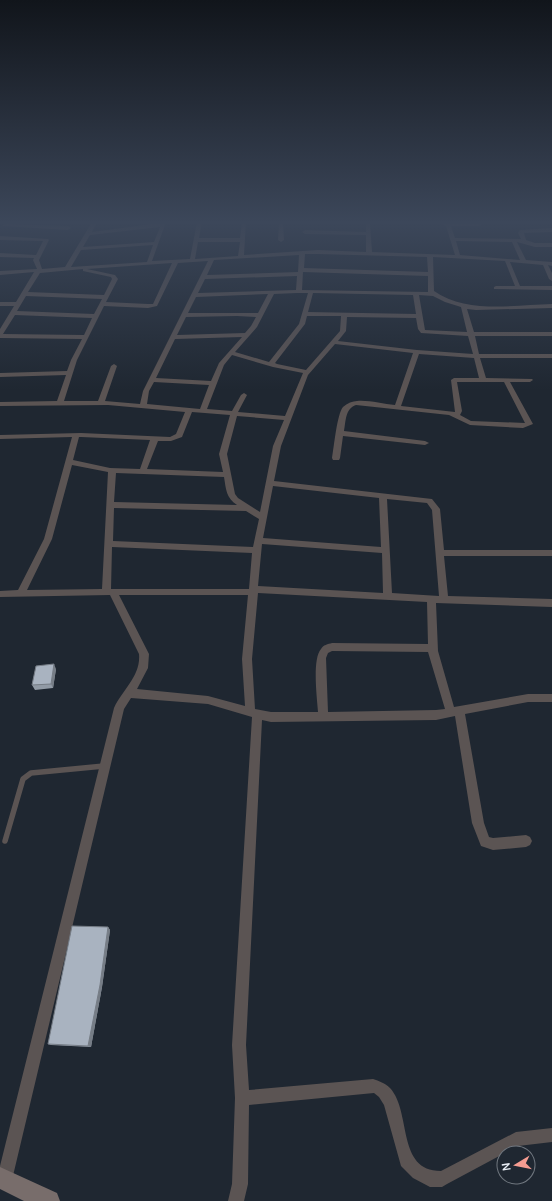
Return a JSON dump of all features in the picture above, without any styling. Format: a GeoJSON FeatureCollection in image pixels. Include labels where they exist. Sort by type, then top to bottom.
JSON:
{"type":"FeatureCollection","features":[{"type":"Feature","properties":{"kind":"street"},"geometry":{"type":"LineString","coordinates":[[34,278],[0,335],[86,337]]}},
{"type":"Feature","properties":{"kind":"street"},"geometry":{"type":"LineString","coordinates":[[60,403],[74,360],[115,278]]}},
{"type":"Feature","properties":{"kind":"street"},"geometry":{"type":"LineString","coordinates":[[103,304],[155,305],[168,278]]}},
{"type":"Feature","properties":{"kind":"street"},"geometry":{"type":"LineString","coordinates":[[143,406],[146,391],[202,278]]}},
{"type":"Feature","properties":{"kind":"street"},"geometry":{"type":"LineString","coordinates":[[299,292],[300,278]]}},
{"type":"Feature","properties":{"kind":"street"},"geometry":{"type":"LineString","coordinates":[[430,278],[430,291],[433,294]]}},
{"type":"Feature","properties":{"kind":"street"},"geometry":{"type":"LineString","coordinates":[[514,278],[518,288]]}},
{"type":"Feature","properties":{"kind":"street"},"geometry":{"type":"LineString","coordinates":[[496,288],[552,288]]}},
{"type":"Feature","properties":{"kind":"street"},"geometry":{"type":"LineString","coordinates":[[194,294],[311,291],[416,293],[433,294],[464,307],[552,306]]}},
{"type":"Feature","properties":{"kind":"street"},"geometry":{"type":"LineString","coordinates":[[273,365],[272,363],[302,324],[311,291]]}},
{"type":"Feature","properties":{"kind":"street"},"geometry":{"type":"LineString","coordinates":[[203,410],[221,364],[254,327],[272,292]]}},
{"type":"Feature","properties":{"kind":"street"},"geometry":{"type":"LineString","coordinates":[[416,293],[423,332],[471,334],[552,334]]}},
{"type":"Feature","properties":{"kind":"street"},"geometry":{"type":"LineString","coordinates":[[24,294],[106,298]]}},
{"type":"Feature","properties":{"kind":"street"},"geometry":{"type":"LineString","coordinates":[[0,304],[18,304]]}},
{"type":"Feature","properties":{"kind":"street"},"geometry":{"type":"LineString","coordinates":[[464,307],[483,380]]}},
{"type":"Feature","properties":{"kind":"street"},"geometry":{"type":"LineString","coordinates":[[13,313],[97,316]]}},
{"type":"Feature","properties":{"kind":"street"},"geometry":{"type":"LineString","coordinates":[[184,315],[237,314],[260,316]]}},
{"type":"Feature","properties":{"kind":"street"},"geometry":{"type":"LineString","coordinates":[[305,314],[419,316]]}},
{"type":"Feature","properties":{"kind":"street"},"geometry":{"type":"LineString","coordinates":[[236,1201],[240,1184],[242,1098],[239,1045],[254,713],[247,659],[257,550],[278,442],[307,372],[344,330],[344,315]]}},
{"type":"Feature","properties":{"kind":"street"},"geometry":{"type":"LineString","coordinates":[[173,337],[247,335]]}},
{"type":"Feature","properties":{"kind":"street"},"geometry":{"type":"LineString","coordinates":[[334,342],[417,352],[477,356],[552,356]]}},
{"type":"Feature","properties":{"kind":"street"},"geometry":{"type":"LineString","coordinates":[[397,408],[417,352]]}},
{"type":"Feature","properties":{"kind":"street"},"geometry":{"type":"LineString","coordinates":[[231,353],[273,365],[307,372]]}},
{"type":"Feature","properties":{"kind":"street"},"geometry":{"type":"LineString","coordinates":[[101,403],[114,366]]}},
{"type":"Feature","properties":{"kind":"street"},"geometry":{"type":"LineString","coordinates":[[0,375],[70,373]]}},
{"type":"Feature","properties":{"kind":"street"},"geometry":{"type":"LineString","coordinates":[[152,380],[213,383]]}},
{"type":"Feature","properties":{"kind":"street"},"geometry":{"type":"LineString","coordinates":[[336,458],[344,411],[350,404],[358,403],[457,414],[459,411],[454,380],[530,380]]}},
{"type":"Feature","properties":{"kind":"street"},"geometry":{"type":"LineString","coordinates":[[452,414],[470,423],[523,426],[529,424],[506,380]]}},
{"type":"Feature","properties":{"kind":"street"},"geometry":{"type":"LineString","coordinates":[[244,395],[234,413],[223,454],[231,495],[235,500],[263,518]]}},
{"type":"Feature","properties":{"kind":"street"},"geometry":{"type":"LineString","coordinates":[[0,405],[101,403],[288,418]]}},
{"type":"Feature","properties":{"kind":"street"},"geometry":{"type":"LineString","coordinates":[[0,437],[76,435],[171,439],[177,437],[190,409]]}},
{"type":"Feature","properties":{"kind":"street"},"geometry":{"type":"LineString","coordinates":[[340,433],[425,443]]}},
{"type":"Feature","properties":{"kind":"street"},"geometry":{"type":"LineString","coordinates":[[21,594],[48,539],[76,435]]}},
{"type":"Feature","properties":{"kind":"street"},"geometry":{"type":"LineString","coordinates":[[143,471],[155,438]]}},
{"type":"Feature","properties":{"kind":"street"},"geometry":{"type":"LineString","coordinates":[[69,462],[112,470],[227,475]]}},
{"type":"Feature","properties":{"kind":"street"},"geometry":{"type":"LineString","coordinates":[[49,1201],[2,1179],[119,708],[140,677],[145,656],[109,592],[112,470]]}},
{"type":"Feature","properties":{"kind":"street"},"geometry":{"type":"LineString","coordinates":[[270,483],[424,499],[434,505],[436,510],[444,599]]}},
{"type":"Feature","properties":{"kind":"street"},"geometry":{"type":"LineString","coordinates":[[383,495],[388,596]]}},
{"type":"Feature","properties":{"kind":"street"},"geometry":{"type":"LineString","coordinates":[[111,505],[247,508]]}},
{"type":"Feature","properties":{"kind":"street"},"geometry":{"type":"LineString","coordinates":[[259,541],[386,550]]}},
{"type":"Feature","properties":{"kind":"street"},"geometry":{"type":"LineString","coordinates":[[109,544],[257,550]]}},
{"type":"Feature","properties":{"kind":"street"},"geometry":{"type":"LineString","coordinates":[[440,553],[552,553]]}},
{"type":"Feature","properties":{"kind":"street"},"geometry":{"type":"LineString","coordinates":[[0,594],[254,590],[431,599],[552,603]]}},
{"type":"Feature","properties":{"kind":"street"},"geometry":{"type":"LineString","coordinates":[[431,599],[433,648],[455,712],[481,835],[485,842],[493,844],[526,841]]}},
{"type":"Feature","properties":{"kind":"street"},"geometry":{"type":"LineString","coordinates":[[323,716],[321,658],[323,652],[327,649],[332,647],[433,648]]}},
{"type":"Feature","properties":{"kind":"street"},"geometry":{"type":"LineString","coordinates":[[129,694],[208,700],[271,717],[436,715],[528,698],[552,698]]}},
{"type":"Feature","properties":{"kind":"street"},"geometry":{"type":"LineString","coordinates":[[242,1098],[373,1086],[380,1088],[387,1095],[391,1104],[406,1161],[418,1173],[430,1179],[442,1178],[516,1139],[552,1135]]}},
{"type":"Feature","properties":{"kind":"lane"},"geometry":{"type":"LineString","coordinates":[[5,841],[23,779],[26,775],[31,773],[105,766]]}},
{"type":"Feature","properties":{"kind":"building"},"geometry":{"type":"Polygon","coordinates":[[[54,664],[51,684],[32,685],[36,666],[54,664]]]}},
{"type":"Feature","properties":{"kind":"building"},"geometry":{"type":"Polygon","coordinates":[[[72,926],[108,927],[100,985],[88,1046],[48,1044],[72,926]]]}}]}
